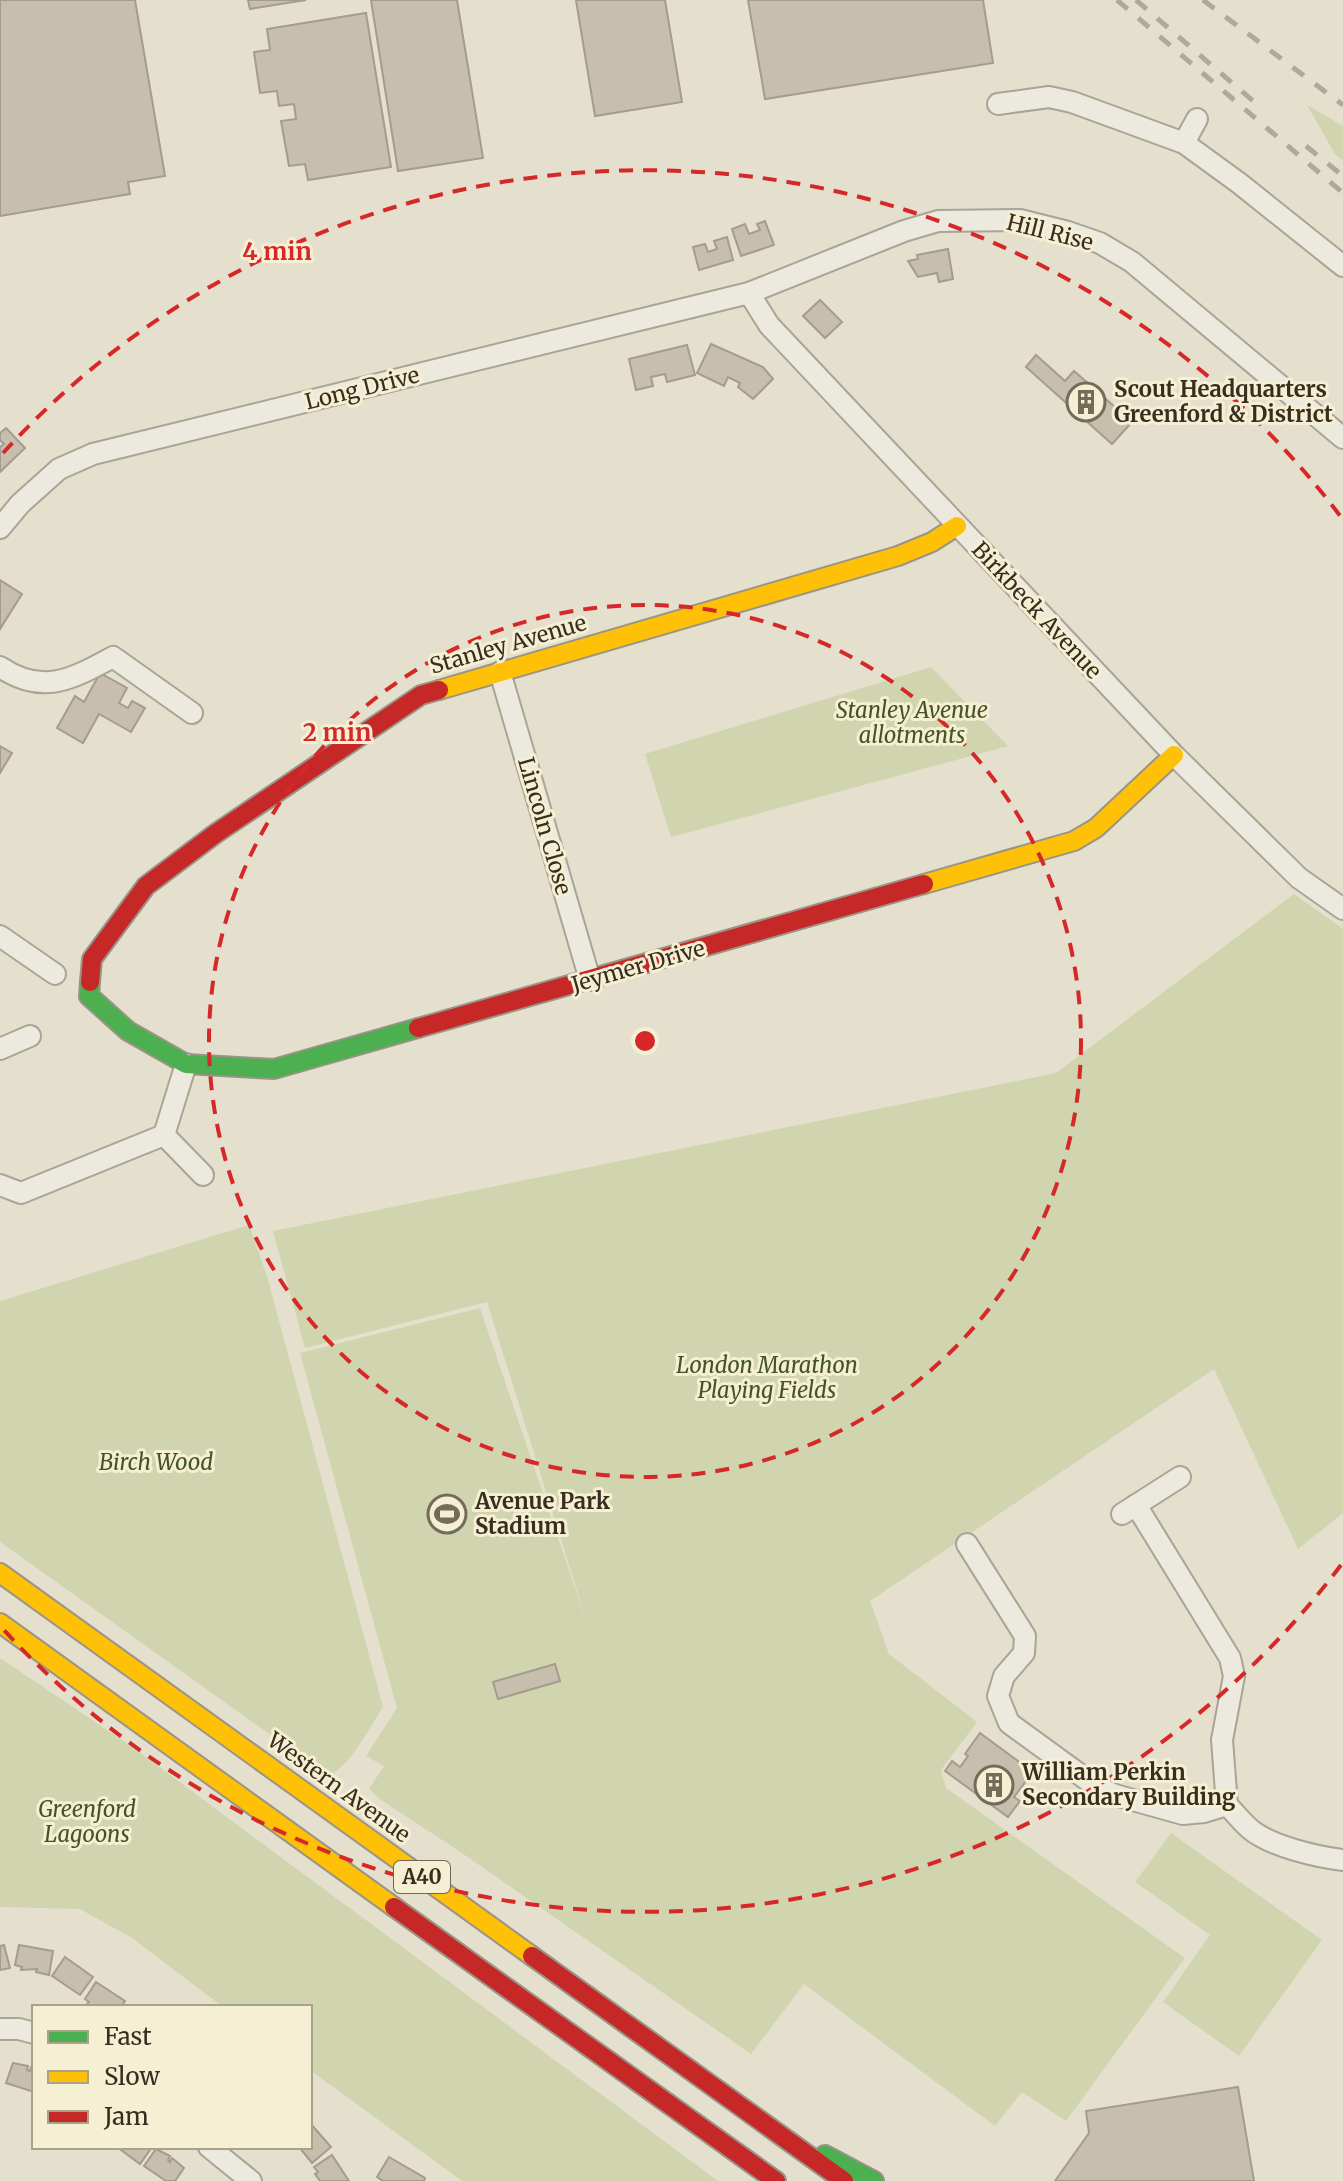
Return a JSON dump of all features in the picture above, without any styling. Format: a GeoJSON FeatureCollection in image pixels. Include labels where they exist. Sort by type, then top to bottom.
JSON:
{"type":"FeatureCollection","features":[{"type":"Feature","properties":{"kind":"main road","name":"Stanley Avenue"},"geometry":{"type":"LineString","coordinates":[[89,996],[92,959],[146,886],[215,834],[421,695],[898,556],[932,542],[957,526]]}},
{"type":"Feature","properties":{"kind":"main road","name":"Jeymer Drive"},"geometry":{"type":"LineString","coordinates":[[89,996],[128,1031],[186,1064],[274,1069],[1074,841],[1096,828],[1174,755]]}},
{"type":"Feature","properties":{"kind":"main road","name":"Western Avenue"},"geometry":{"type":"LineString","coordinates":[[0,1573],[844,2181]]}},
{"type":"Feature","properties":{"kind":"main road","name":"A40"},"geometry":{"type":"LineString","coordinates":[[0,1623],[776,2181]]}},
{"type":"Feature","properties":{"kind":"main road","name":"A40"},"geometry":{"type":"LineString","coordinates":[[750,2114],[874,2181]]}},
{"type":"Feature","properties":{"kind":"main road","name":"A40"},"geometry":{"type":"LineString","coordinates":[[718,2142],[762,2181]]}},
{"type":"Feature","properties":{"kind":"street"},"geometry":{"type":"LineString","coordinates":[[998,104],[1049,97],[1072,102],[1184,143],[1343,266]]}},
{"type":"Feature","properties":{"kind":"street"},"geometry":{"type":"LineString","coordinates":[[1184,143],[1197,119]]}},
{"type":"Feature","properties":{"kind":"street","name":"Hill Rise"},"geometry":{"type":"LineString","coordinates":[[749,293],[904,231],[938,221],[1020,220],[1100,243],[1132,262],[1343,438]]}},
{"type":"Feature","properties":{"kind":"street","name":"Birkbeck Avenue"},"geometry":{"type":"LineString","coordinates":[[749,293],[769,325],[1174,755],[1299,878],[1343,909]]}},
{"type":"Feature","properties":{"kind":"street","name":"Long Drive"},"geometry":{"type":"LineString","coordinates":[[0,528],[20,504],[59,469],[93,454],[749,293]]}},
{"type":"Feature","properties":{"kind":"street"},"geometry":{"type":"LineString","coordinates":[[0,667],[15,677],[39,683],[69,680],[113,657],[192,713]]}},
{"type":"Feature","properties":{"kind":"street","name":"Lincoln Close"},"geometry":{"type":"LineString","coordinates":[[500,672],[590,980]]}},
{"type":"Feature","properties":{"kind":"street"},"geometry":{"type":"LineString","coordinates":[[0,936],[55,974]]}},
{"type":"Feature","properties":{"kind":"street"},"geometry":{"type":"LineString","coordinates":[[0,1049],[30,1036]]}},
{"type":"Feature","properties":{"kind":"street"},"geometry":{"type":"LineString","coordinates":[[164,1135],[186,1064]]}},
{"type":"Feature","properties":{"kind":"street"},"geometry":{"type":"LineString","coordinates":[[164,1135],[203,1175]]}},
{"type":"Feature","properties":{"kind":"street"},"geometry":{"type":"LineString","coordinates":[[0,1185],[21,1193],[164,1135]]}},
{"type":"Feature","properties":{"kind":"street"},"geometry":{"type":"LineString","coordinates":[[1180,1477],[1129,1510],[1230,1658],[1234,1676],[1222,1740],[1227,1805],[1251,1830],[1266,1838],[1323,1858],[1343,1860]]}},
{"type":"Feature","properties":{"kind":"street"},"geometry":{"type":"LineString","coordinates":[[967,1544],[1025,1636],[1024,1653],[1004,1676],[998,1696],[1009,1723],[1097,1787],[1115,1795],[1183,1814],[1227,1805]]}},
{"type":"Feature","properties":{"kind":"street"},"geometry":{"type":"LineString","coordinates":[[0,2029],[32,2032]]}},
{"type":"Feature","properties":{"kind":"street"},"geometry":{"type":"LineString","coordinates":[[211,2149],[251,2181]]}},
{"type":"Feature","properties":{"kind":"green space"},"geometry":{"type":"Polygon","coordinates":[[[1307,105],[1343,126],[1343,160],[1335,154],[1307,105]]]}},
{"type":"Feature","properties":{"kind":"green space","name":"Stanley Avenue allotments"},"geometry":{"type":"Polygon","coordinates":[[[931,667],[1008,746],[671,837],[645,754],[931,667]]]}},
{"type":"Feature","properties":{"kind":"green space","name":"London Marathon Playing Fields"},"geometry":{"type":"Polygon","coordinates":[[[1294,894],[1343,929],[1343,1513],[1298,1549],[1214,1369],[870,1601],[889,1654],[977,1722],[941,1770],[946,1788],[1185,1958],[1066,2121],[1022,2092],[995,2126],[804,1984],[751,2054],[369,1789],[384,1766],[366,1756],[397,1708],[300,1353],[480,1308],[587,1623],[487,1302],[305,1348],[273,1231],[1056,1073],[1294,894]]]}},
{"type":"Feature","properties":{"kind":"green space","name":"Birch Wood"},"geometry":{"type":"Polygon","coordinates":[[[249,1225],[267,1276],[383,1707],[350,1757],[335,1772],[327,1775],[0,1542],[0,1301],[249,1225]]]}},
{"type":"Feature","properties":{"kind":"green space","name":"Greenford Lagoons"},"geometry":{"type":"Polygon","coordinates":[[[0,1658],[131,1746],[718,2181],[462,2181],[312,2071],[312,2005],[220,2005],[132,1938],[80,1909],[0,1907],[0,1658]]]}},
{"type":"Feature","properties":{"kind":"green space"},"geometry":{"type":"Polygon","coordinates":[[[1171,1833],[1322,1940],[1239,2056],[1163,2002],[1210,1935],[1135,1882],[1171,1833]]]}},
{"type":"Feature","properties":{"kind":"building"},"geometry":{"type":"Polygon","coordinates":[[[0,0],[135,0],[165,176],[128,182],[130,194],[0,216],[0,0]]]}},
{"type":"Feature","properties":{"kind":"building"},"geometry":{"type":"Polygon","coordinates":[[[248,0],[306,0],[250,9],[248,0]]]}},
{"type":"Feature","properties":{"kind":"building"},"geometry":{"type":"Polygon","coordinates":[[[371,0],[457,0],[483,158],[398,171],[371,0]]]}},
{"type":"Feature","properties":{"kind":"building"},"geometry":{"type":"Polygon","coordinates":[[[576,0],[665,0],[682,102],[595,116],[576,0]]]}},
{"type":"Feature","properties":{"kind":"building"},"geometry":{"type":"Polygon","coordinates":[[[748,0],[983,0],[993,63],[765,99],[748,0]]]}},
{"type":"Feature","properties":{"kind":"building"},"geometry":{"type":"Polygon","coordinates":[[[366,13],[391,167],[308,180],[305,164],[289,166],[281,121],[296,119],[294,104],[279,106],[277,91],[260,93],[254,52],[270,50],[267,29],[366,13]]]}},
{"type":"Feature","properties":{"kind":"building"},"geometry":{"type":"Polygon","coordinates":[[[765,221],[774,245],[741,256],[732,229],[745,224],[749,234],[760,230],[757,224],[765,221]]]}},
{"type":"Feature","properties":{"kind":"building"},"geometry":{"type":"Polygon","coordinates":[[[727,237],[733,260],[699,270],[693,247],[705,244],[708,252],[717,249],[714,241],[727,237]]]}},
{"type":"Feature","properties":{"kind":"building"},"geometry":{"type":"Polygon","coordinates":[[[948,249],[953,279],[939,282],[937,273],[918,277],[908,261],[918,259],[917,255],[948,249]]]}},
{"type":"Feature","properties":{"kind":"building"},"geometry":{"type":"Polygon","coordinates":[[[820,300],[842,322],[825,338],[803,316],[820,300]]]}},
{"type":"Feature","properties":{"kind":"building"},"geometry":{"type":"Polygon","coordinates":[[[711,344],[763,367],[773,379],[753,399],[738,387],[740,383],[728,377],[724,386],[697,373],[711,344]]]}},
{"type":"Feature","properties":{"kind":"building"},"geometry":{"type":"Polygon","coordinates":[[[687,345],[695,375],[667,382],[665,374],[651,377],[653,386],[636,390],[629,359],[687,345]]]}},
{"type":"Feature","properties":{"kind":"building","name":"Scout Headquarters Greenford & District"},"geometry":{"type":"Polygon","coordinates":[[[1036,355],[1065,381],[1074,371],[1132,422],[1112,444],[1026,367],[1036,355]]]}},
{"type":"Feature","properties":{"kind":"building"},"geometry":{"type":"Polygon","coordinates":[[[6,428],[25,448],[0,472],[0,447],[4,444],[0,433],[6,428]]]}},
{"type":"Feature","properties":{"kind":"building"},"geometry":{"type":"Polygon","coordinates":[[[0,580],[22,594],[0,629],[0,580]]]}},
{"type":"Feature","properties":{"kind":"building"},"geometry":{"type":"Polygon","coordinates":[[[100,673],[127,688],[119,703],[128,708],[132,701],[145,708],[131,732],[99,714],[83,743],[57,728],[75,696],[84,702],[100,673]]]}},
{"type":"Feature","properties":{"kind":"building"},"geometry":{"type":"Polygon","coordinates":[[[0,746],[12,753],[0,773],[0,746]]]}},
{"type":"Feature","properties":{"kind":"building"},"geometry":{"type":"Polygon","coordinates":[[[555,1664],[560,1681],[498,1699],[493,1682],[555,1664]]]}},
{"type":"Feature","properties":{"kind":"building","name":"William Perkin Secondary Building"},"geometry":{"type":"Polygon","coordinates":[[[980,1733],[1033,1772],[1014,1797],[1020,1801],[1008,1817],[945,1771],[952,1761],[960,1767],[980,1733]]]}},
{"type":"Feature","properties":{"kind":"building"},"geometry":{"type":"Polygon","coordinates":[[[4,1945],[10,1968],[0,1970],[0,1946],[4,1945]]]}},
{"type":"Feature","properties":{"kind":"building"},"geometry":{"type":"Polygon","coordinates":[[[19,1945],[53,1951],[49,1975],[36,1972],[37,1969],[21,1970],[22,1967],[15,1965],[19,1945]]]}},
{"type":"Feature","properties":{"kind":"building"},"geometry":{"type":"Polygon","coordinates":[[[65,1957],[93,1977],[80,1995],[52,1976],[65,1957]]]}},
{"type":"Feature","properties":{"kind":"building"},"geometry":{"type":"Polygon","coordinates":[[[96,1982],[125,2001],[122,2005],[89,2005],[85,1999],[96,1982]]]}},
{"type":"Feature","properties":{"kind":"building"},"geometry":{"type":"Polygon","coordinates":[[[13,2063],[28,2066],[27,2070],[30,2071],[32,2067],[32,2091],[6,2083],[13,2063]]]}},
{"type":"Feature","properties":{"kind":"building"},"geometry":{"type":"Polygon","coordinates":[[[1238,2087],[1254,2181],[1055,2181],[1089,2133],[1086,2111],[1238,2087]]]}},
{"type":"Feature","properties":{"kind":"building"},"geometry":{"type":"Polygon","coordinates":[[[312,2125],[331,2147],[312,2163],[301,2149],[312,2149],[312,2125]]]}},
{"type":"Feature","properties":{"kind":"building"},"geometry":{"type":"Polygon","coordinates":[[[120,2149],[151,2149],[140,2164],[120,2149]]]}},
{"type":"Feature","properties":{"kind":"building"},"geometry":{"type":"Polygon","coordinates":[[[156,2149],[170,2156],[170,2162],[172,2158],[184,2168],[175,2181],[166,2181],[144,2166],[156,2149]]]}},
{"type":"Feature","properties":{"kind":"building"},"geometry":{"type":"Polygon","coordinates":[[[332,2155],[349,2181],[320,2181],[315,2174],[318,2172],[314,2167],[332,2155]]]}},
{"type":"Feature","properties":{"kind":"building"},"geometry":{"type":"Polygon","coordinates":[[[389,2157],[425,2178],[424,2181],[383,2181],[377,2177],[389,2157]]]}},
{"type":"Feature","properties":{"kind":"railway"},"geometry":{"type":"LineString","coordinates":[[1117,0],[1343,193]]}},
{"type":"Feature","properties":{"kind":"railway"},"geometry":{"type":"LineString","coordinates":[[1136,0],[1260,107]]}},
{"type":"Feature","properties":{"kind":"railway"},"geometry":{"type":"LineString","coordinates":[[1203,0],[1343,105]]}},
{"type":"Feature","properties":{"kind":"railway"},"geometry":{"type":"LineString","coordinates":[[1306,146],[1343,176]]}},
{"type":"Feature","properties":{"kind":"traffic: fast"},"geometry":{"type":"LineString","coordinates":[[90,982],[89,996],[128,1031],[186,1064],[274,1069],[418,1028]]}},
{"type":"Feature","properties":{"kind":"traffic: fast"},"geometry":{"type":"LineString","coordinates":[[825,2155],[874,2181]]}},
{"type":"Feature","properties":{"kind":"traffic: slow"},"geometry":{"type":"LineString","coordinates":[[439,690],[898,556],[932,542],[957,526]]}},
{"type":"Feature","properties":{"kind":"traffic: slow"},"geometry":{"type":"LineString","coordinates":[[924,884],[1074,841],[1096,828],[1174,755]]}},
{"type":"Feature","properties":{"kind":"traffic: slow"},"geometry":{"type":"LineString","coordinates":[[0,1573],[532,1956]]}},
{"type":"Feature","properties":{"kind":"traffic: slow"},"geometry":{"type":"LineString","coordinates":[[0,1623],[394,1907]]}},
{"type":"Feature","properties":{"kind":"traffic: jam"},"geometry":{"type":"LineString","coordinates":[[90,982],[92,959],[146,886],[215,834],[421,695],[439,690]]}},
{"type":"Feature","properties":{"kind":"traffic: jam"},"geometry":{"type":"LineString","coordinates":[[418,1028],[924,884]]}},
{"type":"Feature","properties":{"kind":"traffic: jam"},"geometry":{"type":"LineString","coordinates":[[394,1907],[776,2181]]}},
{"type":"Feature","properties":{"kind":"traffic: jam"},"geometry":{"type":"LineString","coordinates":[[532,1956],[844,2181]]}},
{"type":"Feature","properties":{"kind":"place","name":"Scout Headquarters Greenford & District"},"geometry":{"type":"Point","coordinates":[1086,402]}},
{"type":"Feature","properties":{"kind":"place","name":"Avenue Park Stadium"},"geometry":{"type":"Point","coordinates":[447,1514]}},
{"type":"Feature","properties":{"kind":"place","name":"William Perkin Secondary Building"},"geometry":{"type":"Point","coordinates":[994,1785]}}]}
